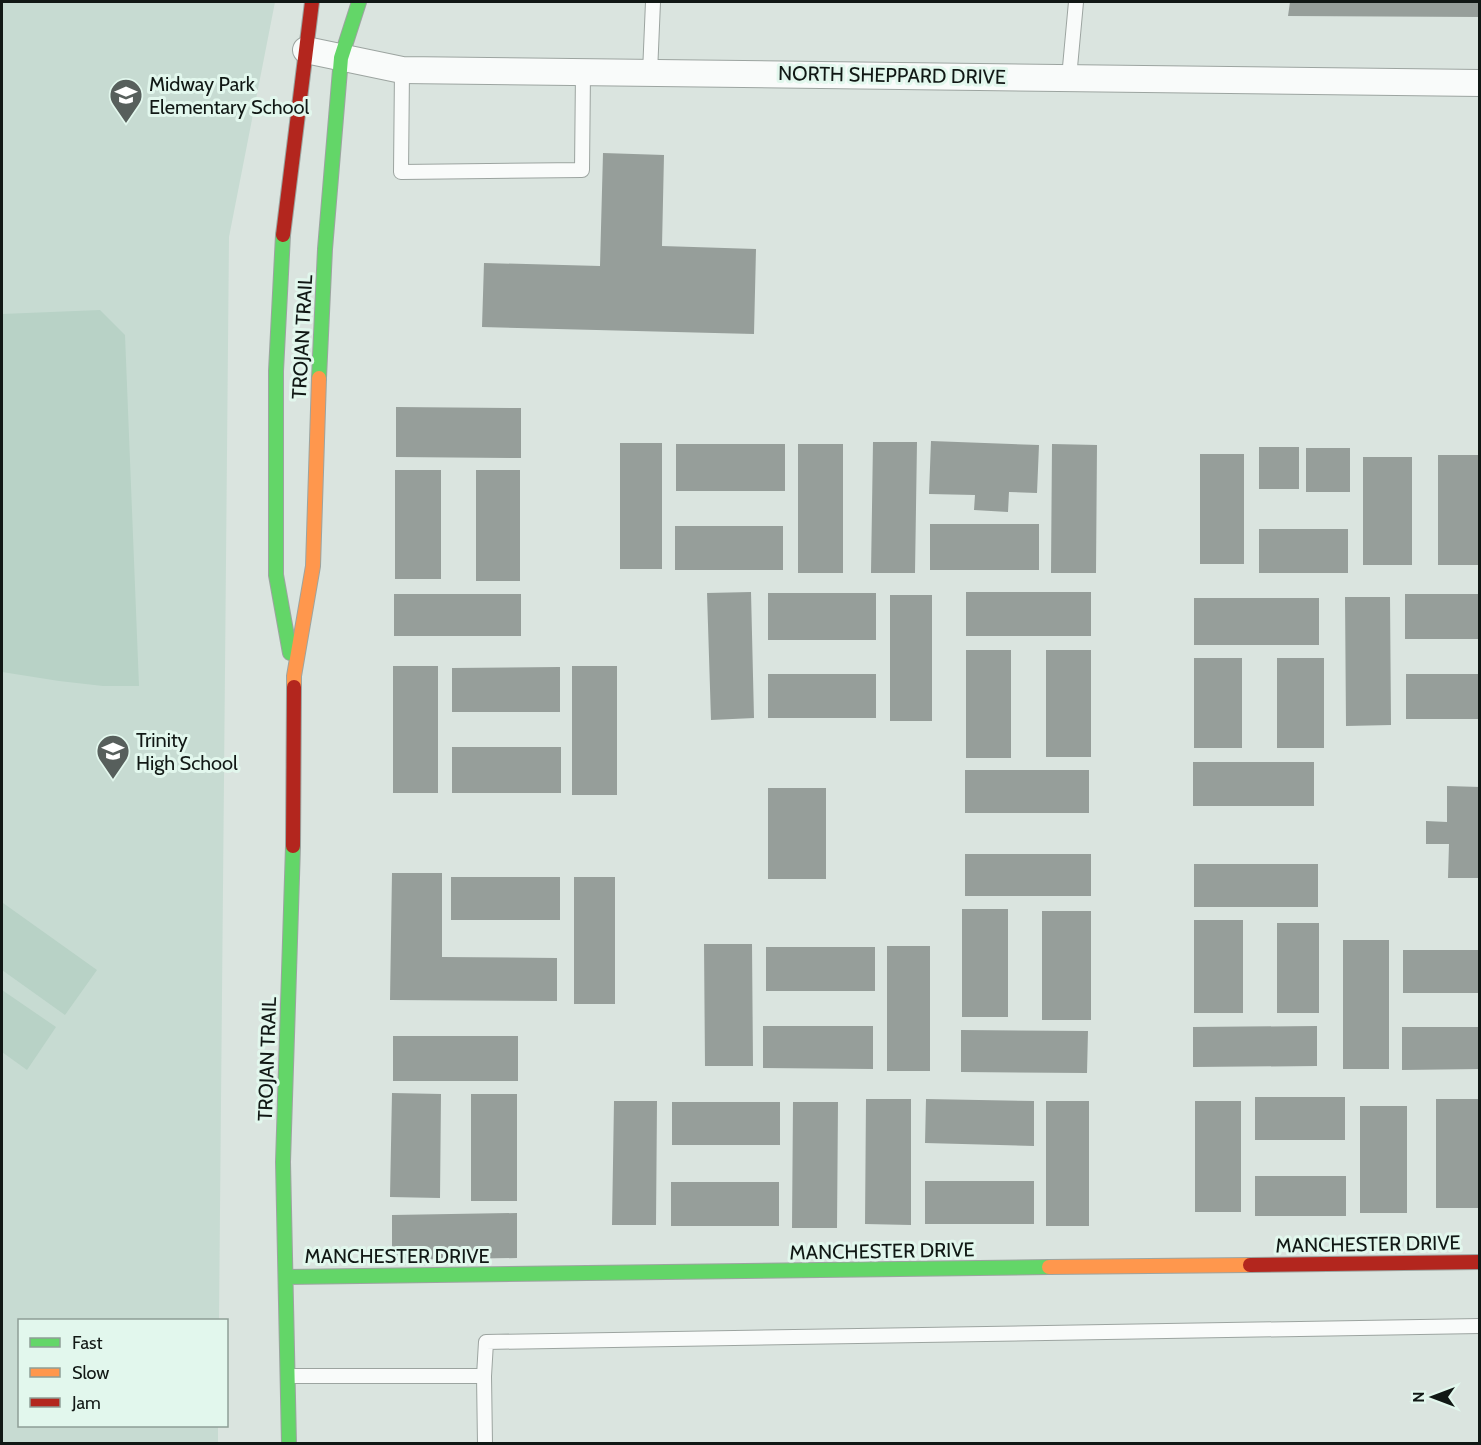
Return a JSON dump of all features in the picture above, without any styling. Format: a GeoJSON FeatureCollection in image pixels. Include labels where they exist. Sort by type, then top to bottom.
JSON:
{"type":"FeatureCollection","features":[{"type":"Feature","properties":{"kind":"street","name":"TROJAN TRAIL"},"geometry":{"type":"LineString","coordinates":[[294,676],[276,575],[276,371],[281,249],[312,2]]}},
{"type":"Feature","properties":{"kind":"street","name":"TROJAN TRAIL"},"geometry":{"type":"LineString","coordinates":[[289,1443],[283,1162],[293,841],[294,676],[313,566],[325,249],[341,58],[359,2]]}},
{"type":"Feature","properties":{"kind":"street","name":"NORTH SHEPPARD DRIVE"},"geometry":{"type":"LineString","coordinates":[[306,50],[402,70],[1479,83]]}},
{"type":"Feature","properties":{"kind":"street","name":"MANCHESTER DRIVE"},"geometry":{"type":"LineString","coordinates":[[286,1277],[1479,1262]]}},
{"type":"Feature","properties":{"kind":"lane"},"geometry":{"type":"LineString","coordinates":[[650,73],[653,2]]}},
{"type":"Feature","properties":{"kind":"lane"},"geometry":{"type":"LineString","coordinates":[[1069,78],[1076,2]]}},
{"type":"Feature","properties":{"kind":"lane"},"geometry":{"type":"LineString","coordinates":[[402,70],[401,172],[582,170],[583,72]]}},
{"type":"Feature","properties":{"kind":"lane"},"geometry":{"type":"LineString","coordinates":[[485,1443],[486,1342],[1479,1326]]}},
{"type":"Feature","properties":{"kind":"lane"},"geometry":{"type":"LineString","coordinates":[[288,1376],[484,1376]]}},
{"type":"Feature","properties":{"kind":"shaded area","name":"Trinity High School"},"geometry":{"type":"Polygon","coordinates":[[[2,2],[275,2],[229,237],[219,1319],[18,1319],[18,1427],[218,1427],[218,1443],[2,1444],[2,2]]]}},
{"type":"Feature","properties":{"kind":"shaded area"},"geometry":{"type":"Polygon","coordinates":[[[100,310],[125,335],[139,686],[103,686],[2,672],[2,314],[100,310]]]}},
{"type":"Feature","properties":{"kind":"shaded area"},"geometry":{"type":"Polygon","coordinates":[[[3,903],[97,970],[65,1015],[2,970],[3,903]]]}},
{"type":"Feature","properties":{"kind":"shaded area"},"geometry":{"type":"Polygon","coordinates":[[[2,990],[56,1027],[27,1070],[2,1052],[2,990]]]}},
{"type":"Feature","properties":{"kind":"building"},"geometry":{"type":"Polygon","coordinates":[[[1290,2],[1480,2],[1480,17],[1288,16],[1290,2]]]}},
{"type":"Feature","properties":{"kind":"building"},"geometry":{"type":"Polygon","coordinates":[[[603,153],[664,155],[662,246],[756,249],[754,334],[482,327],[484,263],[600,266],[603,153]]]}},
{"type":"Feature","properties":{"kind":"building"},"geometry":{"type":"Polygon","coordinates":[[[396,407],[521,408],[521,458],[396,457],[396,407]]]}},
{"type":"Feature","properties":{"kind":"building"},"geometry":{"type":"Polygon","coordinates":[[[931,441],[1039,445],[1037,493],[1009,492],[1008,512],[974,510],[975,495],[929,494],[931,441]]]}},
{"type":"Feature","properties":{"kind":"building"},"geometry":{"type":"Polygon","coordinates":[[[873,442],[917,442],[915,573],[871,573],[873,442]]]}},
{"type":"Feature","properties":{"kind":"building"},"geometry":{"type":"Polygon","coordinates":[[[620,443],[662,443],[662,569],[620,569],[620,443]]]}},
{"type":"Feature","properties":{"kind":"building"},"geometry":{"type":"Polygon","coordinates":[[[676,444],[785,444],[785,491],[676,491],[676,444]]]}},
{"type":"Feature","properties":{"kind":"building"},"geometry":{"type":"Polygon","coordinates":[[[798,444],[843,444],[843,573],[798,573],[798,444]]]}},
{"type":"Feature","properties":{"kind":"building"},"geometry":{"type":"Polygon","coordinates":[[[1052,444],[1097,445],[1096,573],[1051,573],[1052,444]]]}},
{"type":"Feature","properties":{"kind":"building"},"geometry":{"type":"Polygon","coordinates":[[[1259,447],[1299,447],[1299,489],[1259,489],[1259,447]]]}},
{"type":"Feature","properties":{"kind":"building"},"geometry":{"type":"Polygon","coordinates":[[[1306,448],[1350,448],[1350,492],[1306,492],[1306,448]]]}},
{"type":"Feature","properties":{"kind":"building"},"geometry":{"type":"Polygon","coordinates":[[[1200,454],[1244,454],[1244,564],[1200,564],[1200,454]]]}},
{"type":"Feature","properties":{"kind":"building"},"geometry":{"type":"Polygon","coordinates":[[[1438,455],[1480,455],[1480,565],[1438,565],[1438,455]]]}},
{"type":"Feature","properties":{"kind":"building"},"geometry":{"type":"Polygon","coordinates":[[[1363,457],[1412,457],[1412,565],[1363,565],[1363,457]]]}},
{"type":"Feature","properties":{"kind":"building"},"geometry":{"type":"Polygon","coordinates":[[[395,470],[441,470],[441,579],[395,579],[395,470]]]}},
{"type":"Feature","properties":{"kind":"building"},"geometry":{"type":"Polygon","coordinates":[[[476,470],[520,470],[520,581],[476,581],[476,470]]]}},
{"type":"Feature","properties":{"kind":"building"},"geometry":{"type":"Polygon","coordinates":[[[930,524],[1039,524],[1039,570],[930,570],[930,524]]]}},
{"type":"Feature","properties":{"kind":"building"},"geometry":{"type":"Polygon","coordinates":[[[675,526],[783,526],[783,570],[675,570],[675,526]]]}},
{"type":"Feature","properties":{"kind":"building"},"geometry":{"type":"Polygon","coordinates":[[[1259,529],[1348,529],[1348,573],[1259,573],[1259,529]]]}},
{"type":"Feature","properties":{"kind":"building"},"geometry":{"type":"Polygon","coordinates":[[[751,592],[754,718],[711,720],[707,593],[751,592]]]}},
{"type":"Feature","properties":{"kind":"building"},"geometry":{"type":"Polygon","coordinates":[[[966,592],[1091,592],[1091,636],[966,636],[966,592]]]}},
{"type":"Feature","properties":{"kind":"building"},"geometry":{"type":"Polygon","coordinates":[[[768,593],[876,593],[876,640],[768,640],[768,593]]]}},
{"type":"Feature","properties":{"kind":"building"},"geometry":{"type":"Polygon","coordinates":[[[394,594],[521,594],[521,636],[394,636],[394,594]]]}},
{"type":"Feature","properties":{"kind":"building"},"geometry":{"type":"Polygon","coordinates":[[[1405,594],[1480,594],[1480,639],[1405,639],[1405,594]]]}},
{"type":"Feature","properties":{"kind":"building"},"geometry":{"type":"Polygon","coordinates":[[[890,595],[932,595],[932,721],[890,721],[890,595]]]}},
{"type":"Feature","properties":{"kind":"building"},"geometry":{"type":"Polygon","coordinates":[[[1345,597],[1390,597],[1391,725],[1346,726],[1345,597]]]}},
{"type":"Feature","properties":{"kind":"building"},"geometry":{"type":"Polygon","coordinates":[[[1194,598],[1319,598],[1319,645],[1194,645],[1194,598]]]}},
{"type":"Feature","properties":{"kind":"building"},"geometry":{"type":"Polygon","coordinates":[[[966,650],[1011,650],[1011,758],[966,758],[966,650]]]}},
{"type":"Feature","properties":{"kind":"building"},"geometry":{"type":"Polygon","coordinates":[[[1046,650],[1091,650],[1091,757],[1046,757],[1046,650]]]}},
{"type":"Feature","properties":{"kind":"building"},"geometry":{"type":"Polygon","coordinates":[[[1194,658],[1242,658],[1242,748],[1194,748],[1194,658]]]}},
{"type":"Feature","properties":{"kind":"building"},"geometry":{"type":"Polygon","coordinates":[[[1277,658],[1324,658],[1324,748],[1277,748],[1277,658]]]}},
{"type":"Feature","properties":{"kind":"building"},"geometry":{"type":"Polygon","coordinates":[[[393,666],[438,666],[438,793],[393,793],[393,666]]]}},
{"type":"Feature","properties":{"kind":"building"},"geometry":{"type":"Polygon","coordinates":[[[572,666],[617,666],[617,795],[572,795],[572,666]]]}},
{"type":"Feature","properties":{"kind":"building"},"geometry":{"type":"Polygon","coordinates":[[[560,667],[560,712],[452,712],[452,668],[560,667]]]}},
{"type":"Feature","properties":{"kind":"building"},"geometry":{"type":"Polygon","coordinates":[[[768,674],[876,674],[876,718],[768,718],[768,674]]]}},
{"type":"Feature","properties":{"kind":"building"},"geometry":{"type":"Polygon","coordinates":[[[1406,674],[1480,674],[1480,719],[1406,719],[1406,674]]]}},
{"type":"Feature","properties":{"kind":"building"},"geometry":{"type":"Polygon","coordinates":[[[452,747],[561,747],[561,793],[452,793],[452,747]]]}},
{"type":"Feature","properties":{"kind":"building"},"geometry":{"type":"Polygon","coordinates":[[[1193,762],[1314,762],[1314,806],[1193,806],[1193,762]]]}},
{"type":"Feature","properties":{"kind":"building"},"geometry":{"type":"Polygon","coordinates":[[[965,770],[1089,770],[1089,813],[965,813],[965,770]]]}},
{"type":"Feature","properties":{"kind":"building"},"geometry":{"type":"Polygon","coordinates":[[[1447,786],[1480,787],[1480,878],[1448,878],[1449,844],[1426,844],[1426,821],[1447,822],[1447,786]]]}},
{"type":"Feature","properties":{"kind":"building"},"geometry":{"type":"Polygon","coordinates":[[[768,788],[826,788],[826,879],[768,879],[768,788]]]}},
{"type":"Feature","properties":{"kind":"building"},"geometry":{"type":"Polygon","coordinates":[[[965,854],[1091,854],[1091,896],[965,896],[965,854]]]}},
{"type":"Feature","properties":{"kind":"building"},"geometry":{"type":"Polygon","coordinates":[[[1194,864],[1318,864],[1318,907],[1194,907],[1194,864]]]}},
{"type":"Feature","properties":{"kind":"building"},"geometry":{"type":"Polygon","coordinates":[[[392,873],[442,873],[442,957],[557,958],[557,1001],[390,1000],[392,873]]]}},
{"type":"Feature","properties":{"kind":"building"},"geometry":{"type":"Polygon","coordinates":[[[451,877],[560,877],[560,920],[451,920],[451,877]]]}},
{"type":"Feature","properties":{"kind":"building"},"geometry":{"type":"Polygon","coordinates":[[[574,877],[615,877],[615,1004],[574,1004],[574,877]]]}},
{"type":"Feature","properties":{"kind":"building"},"geometry":{"type":"Polygon","coordinates":[[[962,909],[1008,909],[1008,1017],[962,1017],[962,909]]]}},
{"type":"Feature","properties":{"kind":"building"},"geometry":{"type":"Polygon","coordinates":[[[1042,911],[1091,911],[1091,1020],[1042,1020],[1042,911]]]}},
{"type":"Feature","properties":{"kind":"building"},"geometry":{"type":"Polygon","coordinates":[[[1194,920],[1243,920],[1243,1013],[1194,1013],[1194,920]]]}},
{"type":"Feature","properties":{"kind":"building"},"geometry":{"type":"Polygon","coordinates":[[[1277,923],[1319,923],[1319,1013],[1277,1013],[1277,923]]]}},
{"type":"Feature","properties":{"kind":"building"},"geometry":{"type":"Polygon","coordinates":[[[1343,940],[1389,940],[1389,1069],[1343,1069],[1343,940]]]}},
{"type":"Feature","properties":{"kind":"building"},"geometry":{"type":"Polygon","coordinates":[[[704,944],[752,944],[753,1066],[705,1066],[704,944]]]}},
{"type":"Feature","properties":{"kind":"building"},"geometry":{"type":"Polygon","coordinates":[[[887,946],[930,946],[930,1071],[887,1071],[887,946]]]}},
{"type":"Feature","properties":{"kind":"building"},"geometry":{"type":"Polygon","coordinates":[[[766,947],[875,947],[875,991],[766,991],[766,947]]]}},
{"type":"Feature","properties":{"kind":"building"},"geometry":{"type":"Polygon","coordinates":[[[1403,950],[1480,950],[1480,993],[1403,993],[1403,950]]]}},
{"type":"Feature","properties":{"kind":"building"},"geometry":{"type":"Polygon","coordinates":[[[763,1026],[873,1026],[873,1069],[763,1068],[763,1026]]]}},
{"type":"Feature","properties":{"kind":"building"},"geometry":{"type":"Polygon","coordinates":[[[1317,1026],[1317,1066],[1193,1067],[1193,1027],[1317,1026]]]}},
{"type":"Feature","properties":{"kind":"building"},"geometry":{"type":"Polygon","coordinates":[[[1402,1027],[1480,1027],[1480,1069],[1402,1070],[1402,1027]]]}},
{"type":"Feature","properties":{"kind":"building"},"geometry":{"type":"Polygon","coordinates":[[[961,1030],[1088,1031],[1087,1073],[961,1072],[961,1030]]]}},
{"type":"Feature","properties":{"kind":"building"},"geometry":{"type":"Polygon","coordinates":[[[393,1036],[518,1036],[518,1081],[393,1081],[393,1036]]]}},
{"type":"Feature","properties":{"kind":"building"},"geometry":{"type":"Polygon","coordinates":[[[392,1093],[441,1094],[440,1198],[390,1197],[392,1093]]]}},
{"type":"Feature","properties":{"kind":"building"},"geometry":{"type":"Polygon","coordinates":[[[471,1094],[517,1094],[517,1201],[471,1201],[471,1094]]]}},
{"type":"Feature","properties":{"kind":"building"},"geometry":{"type":"Polygon","coordinates":[[[1255,1097],[1345,1097],[1345,1140],[1255,1140],[1255,1097]]]}},
{"type":"Feature","properties":{"kind":"building"},"geometry":{"type":"Polygon","coordinates":[[[866,1099],[911,1099],[911,1225],[865,1224],[866,1099]]]}},
{"type":"Feature","properties":{"kind":"building"},"geometry":{"type":"Polygon","coordinates":[[[926,1099],[1034,1101],[1034,1146],[925,1143],[926,1099]]]}},
{"type":"Feature","properties":{"kind":"building"},"geometry":{"type":"Polygon","coordinates":[[[1436,1099],[1480,1099],[1480,1208],[1436,1208],[1436,1099]]]}},
{"type":"Feature","properties":{"kind":"building"},"geometry":{"type":"Polygon","coordinates":[[[614,1101],[657,1101],[656,1225],[612,1225],[614,1101]]]}},
{"type":"Feature","properties":{"kind":"building"},"geometry":{"type":"Polygon","coordinates":[[[1046,1101],[1089,1101],[1089,1226],[1046,1226],[1046,1101]]]}},
{"type":"Feature","properties":{"kind":"building"},"geometry":{"type":"Polygon","coordinates":[[[1195,1101],[1241,1101],[1241,1212],[1195,1212],[1195,1101]]]}},
{"type":"Feature","properties":{"kind":"building"},"geometry":{"type":"Polygon","coordinates":[[[672,1102],[780,1102],[780,1145],[672,1145],[672,1102]]]}},
{"type":"Feature","properties":{"kind":"building"},"geometry":{"type":"Polygon","coordinates":[[[793,1102],[838,1102],[837,1228],[792,1228],[793,1102]]]}},
{"type":"Feature","properties":{"kind":"building"},"geometry":{"type":"Polygon","coordinates":[[[1360,1106],[1407,1106],[1407,1213],[1360,1213],[1360,1106]]]}},
{"type":"Feature","properties":{"kind":"building"},"geometry":{"type":"Polygon","coordinates":[[[1255,1176],[1346,1176],[1346,1216],[1255,1216],[1255,1176]]]}},
{"type":"Feature","properties":{"kind":"building"},"geometry":{"type":"Polygon","coordinates":[[[925,1181],[1034,1181],[1034,1224],[925,1224],[925,1181]]]}},
{"type":"Feature","properties":{"kind":"building"},"geometry":{"type":"Polygon","coordinates":[[[671,1182],[779,1182],[779,1226],[671,1226],[671,1182]]]}},
{"type":"Feature","properties":{"kind":"building"},"geometry":{"type":"Polygon","coordinates":[[[517,1213],[517,1258],[392,1260],[392,1215],[517,1213]]]}},
{"type":"Feature","properties":{"kind":"traffic: fast"},"geometry":{"type":"LineString","coordinates":[[319,378],[325,249],[341,58],[359,2]]}},
{"type":"Feature","properties":{"kind":"traffic: fast"},"geometry":{"type":"LineString","coordinates":[[283,235],[276,371],[276,575],[290,653]]}},
{"type":"Feature","properties":{"kind":"traffic: fast"},"geometry":{"type":"LineString","coordinates":[[289,1444],[283,1162],[293,846]]}},
{"type":"Feature","properties":{"kind":"traffic: fast"},"geometry":{"type":"LineString","coordinates":[[286,1277],[1049,1267]]}},
{"type":"Feature","properties":{"kind":"traffic: slow"},"geometry":{"type":"LineString","coordinates":[[294,687],[313,566],[319,378]]}},
{"type":"Feature","properties":{"kind":"traffic: slow"},"geometry":{"type":"LineString","coordinates":[[1049,1267],[1250,1265]]}},
{"type":"Feature","properties":{"kind":"traffic: jam"},"geometry":{"type":"LineString","coordinates":[[283,235],[312,2]]}},
{"type":"Feature","properties":{"kind":"traffic: jam"},"geometry":{"type":"LineString","coordinates":[[293,846],[294,687]]}},
{"type":"Feature","properties":{"kind":"traffic: jam"},"geometry":{"type":"LineString","coordinates":[[1250,1265],[1480,1262]]}},
{"type":"Feature","properties":{"kind":"place","name":"Midway Park Elementary School"},"geometry":{"type":"Point","coordinates":[126,124]}},
{"type":"Feature","properties":{"kind":"place","name":"Trinity High School"},"geometry":{"type":"Point","coordinates":[113,780]}}]}
